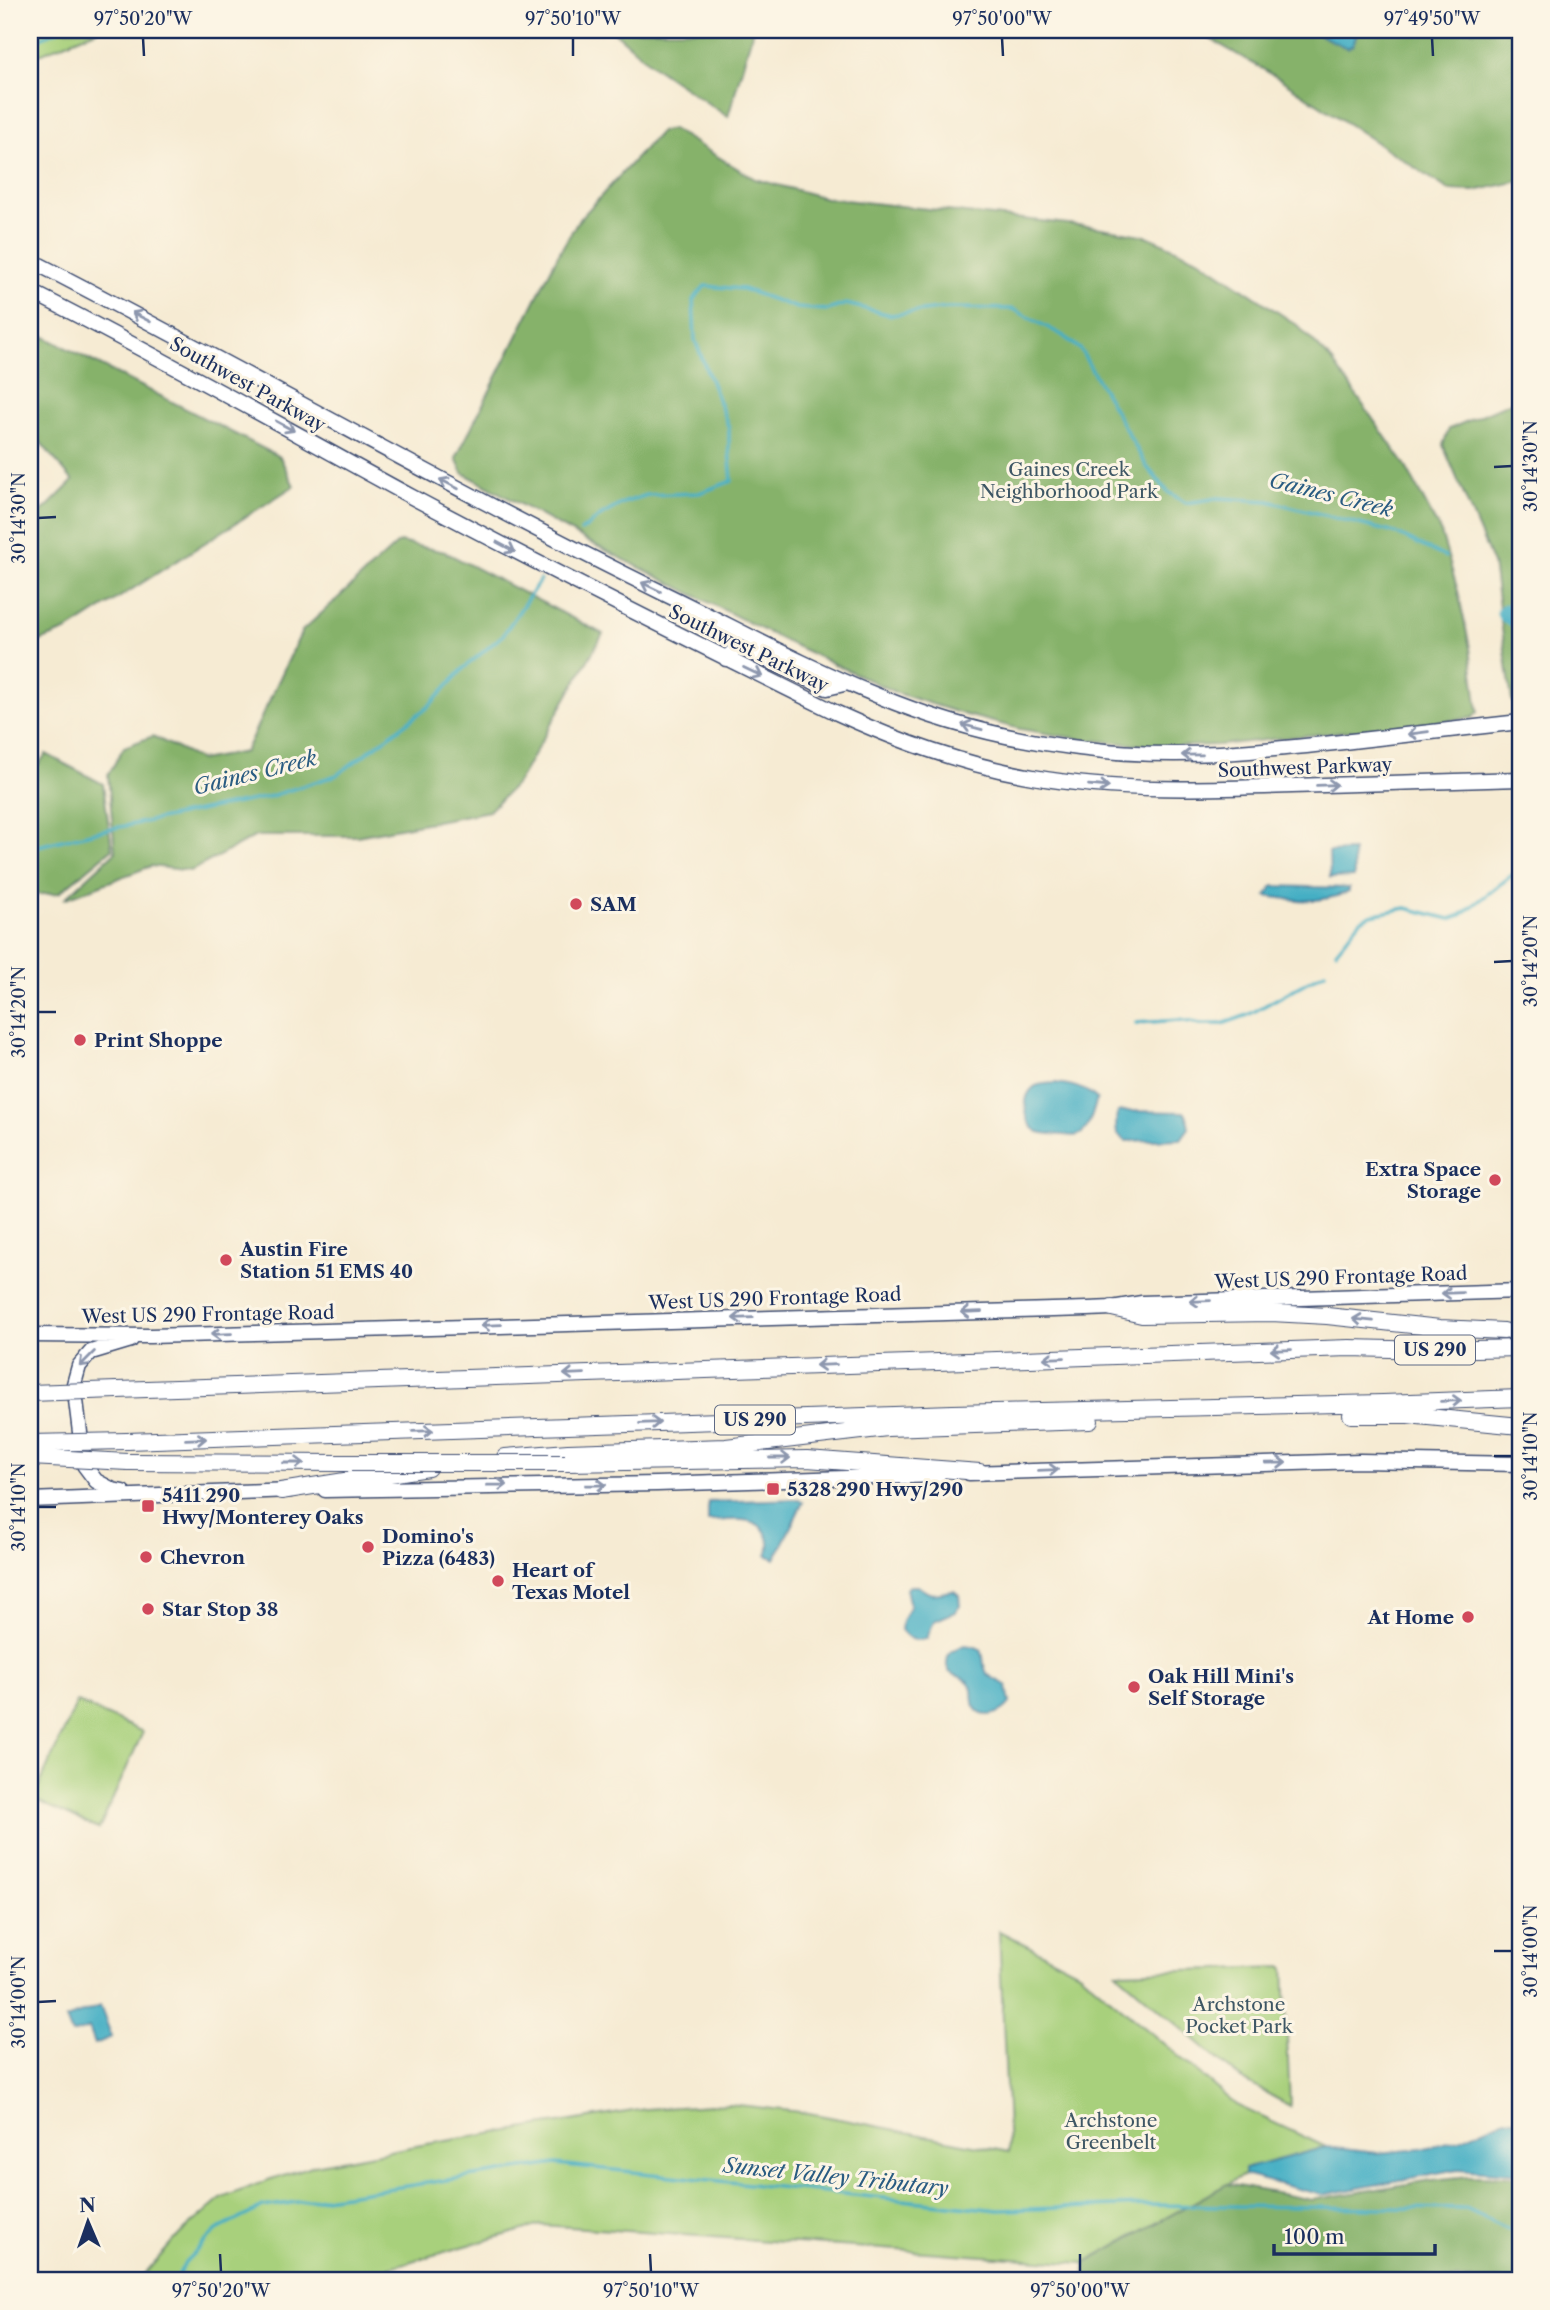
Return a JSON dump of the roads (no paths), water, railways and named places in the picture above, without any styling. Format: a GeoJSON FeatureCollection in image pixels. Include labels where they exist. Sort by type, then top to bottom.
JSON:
{"type":"FeatureCollection","features":[{"type":"Feature","properties":{"kind":"highway"},"geometry":{"type":"LineString","coordinates":[[1112,1308],[1142,1315],[1272,1313],[1440,1328],[1512,1331]]}},
{"type":"Feature","properties":{"kind":"highway"},"geometry":{"type":"LineString","coordinates":[[1349,1348],[1512,1331]]}},
{"type":"Feature","properties":{"kind":"highway","name":"US 290"},"geometry":{"type":"LineString","coordinates":[[30,1392],[1349,1348],[1520,1348]]}},
{"type":"Feature","properties":{"kind":"highway","name":"US 290"},"geometry":{"type":"LineString","coordinates":[[30,1444],[953,1413],[1520,1398]]}},
{"type":"Feature","properties":{"kind":"highway"},"geometry":{"type":"LineString","coordinates":[[1383,1403],[1408,1415]]}},
{"type":"Feature","properties":{"kind":"highway"},"geometry":{"type":"LineString","coordinates":[[281,1491],[487,1458],[568,1452],[726,1447],[887,1428],[1253,1415],[1408,1415],[1520,1426]]}},
{"type":"Feature","properties":{"kind":"highway"},"geometry":{"type":"LineString","coordinates":[[30,1457],[128,1462],[342,1463],[565,1463],[807,1458],[980,1472]]}},
{"type":"Feature","properties":{"kind":"main road","name":"Southwest Parkway"},"geometry":{"type":"LineString","coordinates":[[30,260],[567,545],[848,683],[916,710],[1004,735],[1081,749],[1190,756],[1258,752],[1520,722]]}},
{"type":"Feature","properties":{"kind":"main road","name":"Southwest Parkway"},"geometry":{"type":"LineString","coordinates":[[30,291],[206,383],[527,558],[837,713],[940,754],[1032,777],[1128,788],[1177,790],[1520,779]]}},
{"type":"Feature","properties":{"kind":"main road"},"geometry":{"type":"LineString","coordinates":[[726,659],[736,648],[751,652],[827,688],[848,683]]}},
{"type":"Feature","properties":{"kind":"main road","name":"West US 290 Frontage Road"},"geometry":{"type":"LineString","coordinates":[[30,1335],[150,1336],[1112,1308],[1142,1303],[1520,1291]]}},
{"type":"Feature","properties":{"kind":"main road"},"geometry":{"type":"LineString","coordinates":[[138,1496],[113,1490],[88,1474],[84,1465],[74,1384],[79,1366],[91,1352],[150,1336]]}},
{"type":"Feature","properties":{"kind":"main road"},"geometry":{"type":"LineString","coordinates":[[30,1500],[1360,1461],[1519,1464]]}},
{"type":"Feature","properties":{"kind":"water"},"geometry":{"type":"Polygon","coordinates":[[[1309,30],[1358,30],[1353,45],[1347,48],[1309,30]]]}},
{"type":"Feature","properties":{"kind":"water"},"geometry":{"type":"Polygon","coordinates":[[[1353,851],[1354,877],[1330,878],[1329,852],[1353,851]]]}},
{"type":"Feature","properties":{"kind":"water"},"geometry":{"type":"Polygon","coordinates":[[[1273,886],[1349,888],[1349,892],[1308,900],[1266,896],[1273,886]]]}},
{"type":"Feature","properties":{"kind":"water"},"geometry":{"type":"Polygon","coordinates":[[[1056,1083],[1073,1086],[1097,1099],[1089,1123],[1081,1134],[1073,1136],[1043,1133],[1037,1131],[1029,1122],[1026,1103],[1030,1091],[1039,1085],[1056,1083]]]}},
{"type":"Feature","properties":{"kind":"water"},"geometry":{"type":"Polygon","coordinates":[[[1118,1112],[1184,1112],[1189,1128],[1181,1139],[1126,1141],[1117,1134],[1116,1129],[1118,1112]]]}},
{"type":"Feature","properties":{"kind":"water"},"geometry":{"type":"Polygon","coordinates":[[[799,1499],[803,1502],[775,1559],[767,1555],[767,1536],[755,1523],[740,1520],[708,1521],[708,1502],[799,1499]]]}},
{"type":"Feature","properties":{"kind":"water"},"geometry":{"type":"Polygon","coordinates":[[[918,1586],[932,1594],[954,1591],[959,1595],[960,1606],[955,1612],[934,1621],[927,1638],[912,1639],[901,1630],[902,1621],[910,1606],[906,1589],[918,1586]]]}},
{"type":"Feature","properties":{"kind":"water"},"geometry":{"type":"Polygon","coordinates":[[[964,1645],[978,1648],[983,1654],[987,1673],[1007,1686],[1010,1703],[997,1713],[987,1715],[978,1711],[973,1703],[970,1684],[962,1677],[949,1672],[947,1668],[949,1653],[964,1645]]]}},
{"type":"Feature","properties":{"kind":"water"},"geometry":{"type":"Polygon","coordinates":[[[100,2006],[112,2037],[95,2044],[89,2028],[72,2034],[66,2019],[100,2006]]]}},
{"type":"Feature","properties":{"kind":"water"},"geometry":{"type":"Polygon","coordinates":[[[1505,2119],[1520,2121],[1520,2174],[1458,2169],[1322,2195],[1244,2175],[1244,2169],[1326,2147],[1377,2153],[1421,2149],[1460,2139],[1505,2119]]]}},
{"type":"Feature","properties":{"kind":"waterway"},"geometry":{"type":"LineString","coordinates":[[30,43],[58,30]]}},
{"type":"Feature","properties":{"kind":"waterway","name":"Gaines Creek"},"geometry":{"type":"LineString","coordinates":[[581,531],[623,503],[647,495],[699,493],[732,481],[729,428],[695,340],[693,300],[705,286],[743,289],[797,308],[828,310],[846,304],[891,315],[947,308],[1013,309],[1062,335],[1080,349],[1147,467],[1168,492],[1186,503],[1218,498],[1269,501],[1395,533],[1445,557]]}},
{"type":"Feature","properties":{"kind":"waterway","name":"Gaines Creek"},"geometry":{"type":"LineString","coordinates":[[30,848],[268,797],[337,775],[428,707],[464,668],[503,635],[540,580]]}},
{"type":"Feature","properties":{"kind":"waterway","name":"Gaines Creek"},"geometry":{"type":"LineString","coordinates":[[1506,613],[1520,621]]}},
{"type":"Feature","properties":{"kind":"waterway"},"geometry":{"type":"LineString","coordinates":[[1336,951],[1361,920],[1371,915],[1406,908],[1450,919],[1461,915],[1520,869]]}},
{"type":"Feature","properties":{"kind":"waterway"},"geometry":{"type":"LineString","coordinates":[[1136,1023],[1179,1020],[1222,1024],[1248,1015],[1325,972]]}},
{"type":"Feature","properties":{"kind":"waterway","name":"Sunset Valley Tributary"},"geometry":{"type":"LineString","coordinates":[[176,2280],[185,2262],[217,2230],[263,2207],[556,2164],[999,2210],[1149,2205],[1466,2209],[1520,2235]]}},
{"type":"Feature","properties":{"kind":"place","name":"SAM"},"geometry":{"type":"Point","coordinates":[576,904]}},
{"type":"Feature","properties":{"kind":"place","name":"Print Shoppe"},"geometry":{"type":"Point","coordinates":[80,1040]}},
{"type":"Feature","properties":{"kind":"place","name":"Extra Space Storage"},"geometry":{"type":"Point","coordinates":[1495,1180]}},
{"type":"Feature","properties":{"kind":"place","name":"Austin Fire Station 51 EMS 40"},"geometry":{"type":"Point","coordinates":[226,1260]}},
{"type":"Feature","properties":{"kind":"place","name":"5328 290 Hwy/290"},"geometry":{"type":"Point","coordinates":[773,1489]}},
{"type":"Feature","properties":{"kind":"place","name":"5411 290 Hwy/Monterey Oaks"},"geometry":{"type":"Point","coordinates":[148,1506]}},
{"type":"Feature","properties":{"kind":"place","name":"Domino's Pizza (6483)"},"geometry":{"type":"Point","coordinates":[368,1547]}},
{"type":"Feature","properties":{"kind":"place","name":"Chevron"},"geometry":{"type":"Point","coordinates":[146,1557]}},
{"type":"Feature","properties":{"kind":"place","name":"Heart of Texas Motel"},"geometry":{"type":"Point","coordinates":[498,1581]}},
{"type":"Feature","properties":{"kind":"place","name":"Star Stop 38"},"geometry":{"type":"Point","coordinates":[148,1609]}},
{"type":"Feature","properties":{"kind":"place","name":"At Home"},"geometry":{"type":"Point","coordinates":[1468,1617]}},
{"type":"Feature","properties":{"kind":"place","name":"Oak Hill Mini's Self Storage"},"geometry":{"type":"Point","coordinates":[1134,1687]}},
{"type":"Feature","properties":{"kind":"park label","name":"Gaines Creek Neighborhood Park"},"geometry":{"type":"Point","coordinates":[1069,480]}},
{"type":"Feature","properties":{"kind":"park label","name":"Archstone Pocket Park"},"geometry":{"type":"Point","coordinates":[1239,2015]}},
{"type":"Feature","properties":{"kind":"park label","name":"Archstone Greenbelt"},"geometry":{"type":"Point","coordinates":[1111,2131]}}]}
